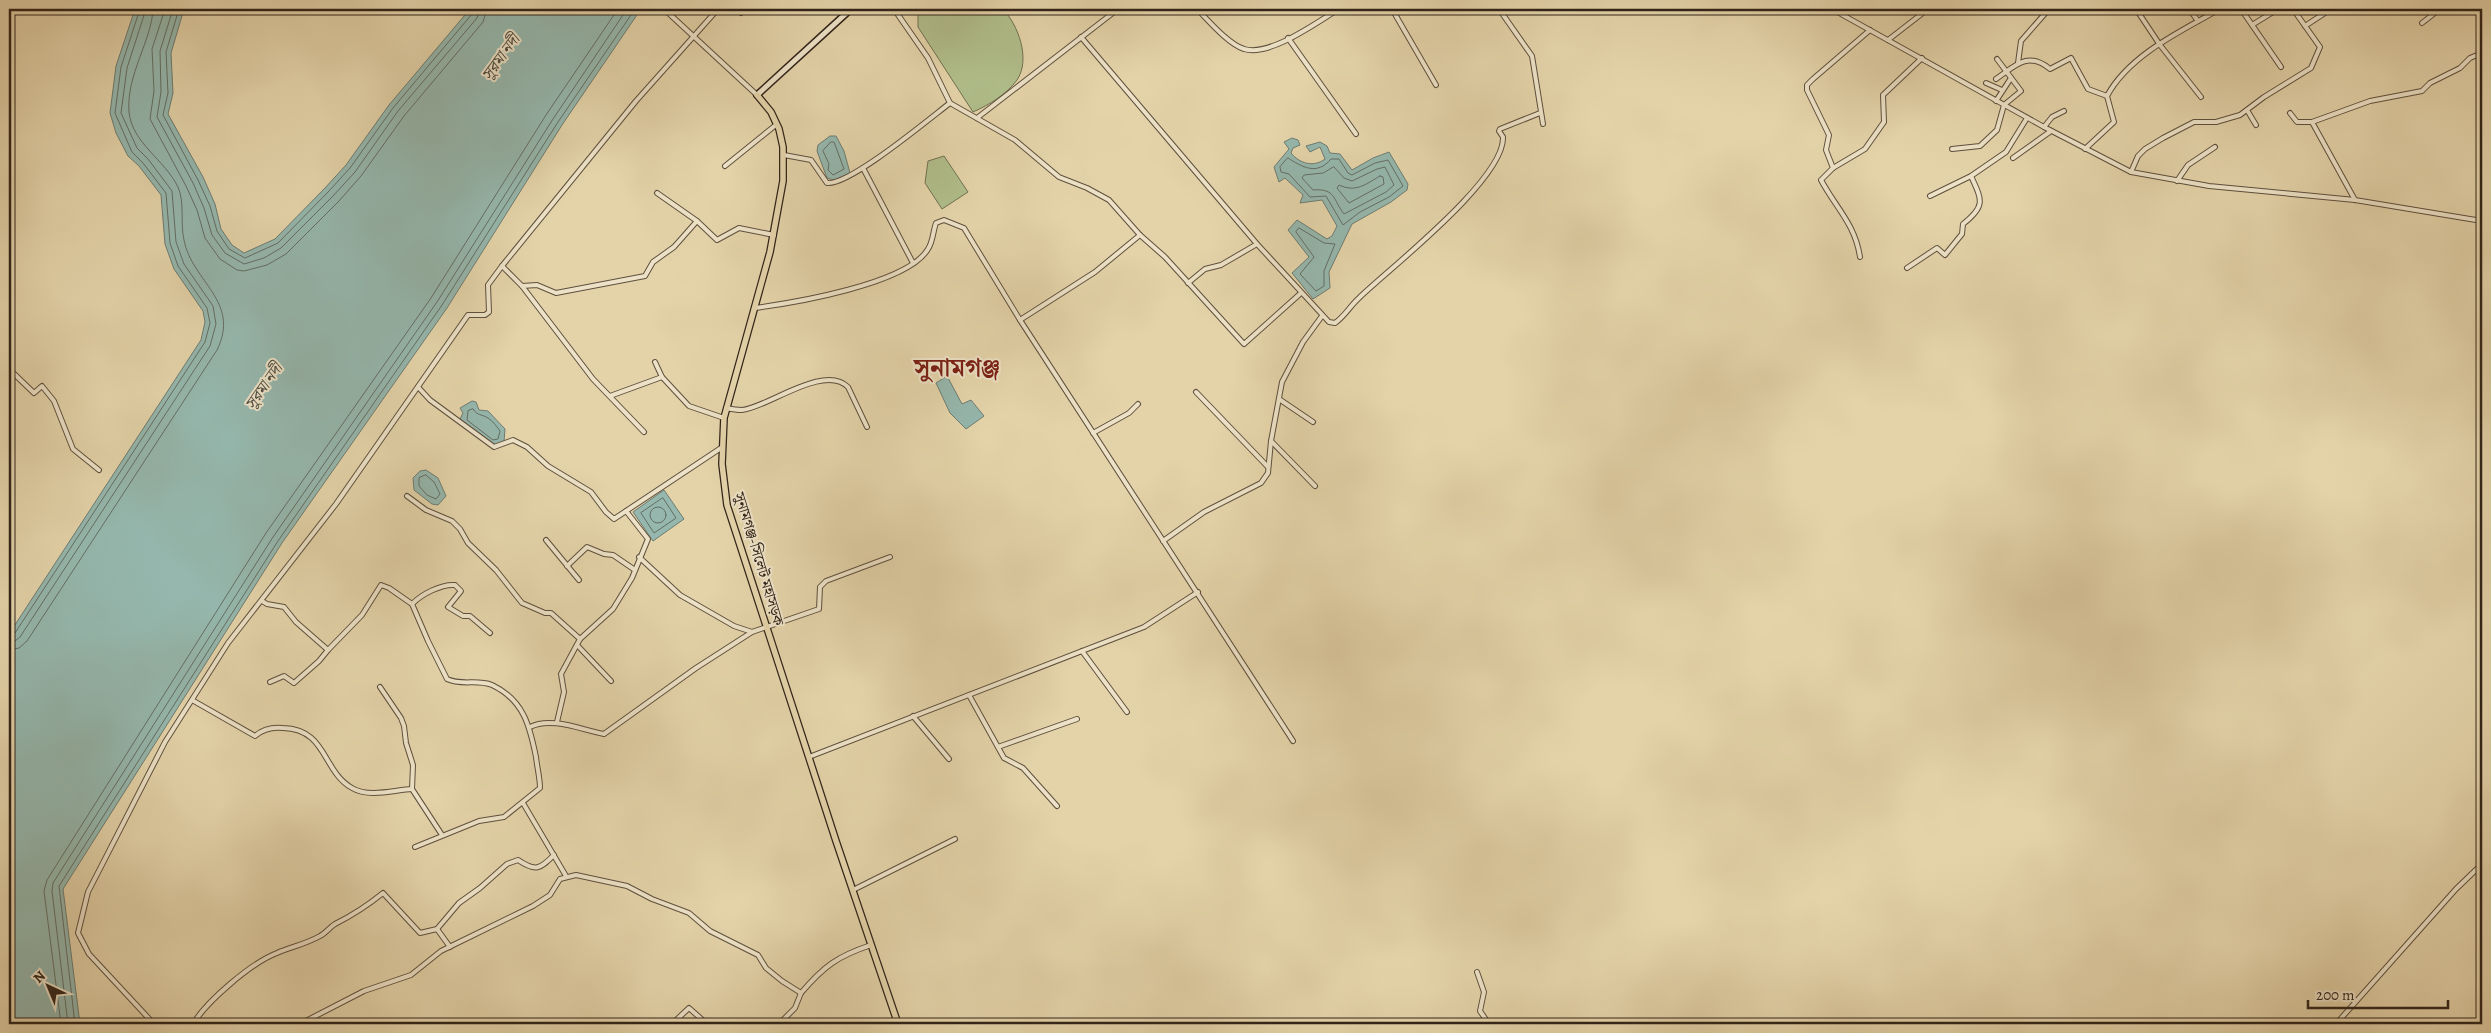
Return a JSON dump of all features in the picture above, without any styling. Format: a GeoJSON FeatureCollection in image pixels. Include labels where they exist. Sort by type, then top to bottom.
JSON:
{"type":"FeatureCollection","features":[{"type":"Feature","properties":{"kind":"main road"},"geometry":{"type":"LineString","coordinates":[[757,95],[851,9]]}},
{"type":"Feature","properties":{"kind":"main road","name":"সুনামগঞ্জ-সিলেট মহাসড়ক"},"geometry":{"type":"LineString","coordinates":[[757,95],[771,112],[777,124],[784,156],[780,204],[774,235],[724,418],[721,448],[727,505],[898,1024]]}},
{"type":"Feature","properties":{"kind":"street"},"geometry":{"type":"LineString","coordinates":[[664,9],[757,95]]}},
{"type":"Feature","properties":{"kind":"street"},"geometry":{"type":"LineString","coordinates":[[154,1024],[89,954],[78,933],[88,892],[165,742],[228,643],[336,504],[468,315],[489,312],[488,284],[636,101],[696,37],[718,9]]}},
{"type":"Feature","properties":{"kind":"street"},"geometry":{"type":"LineString","coordinates":[[741,13],[745,9]]}},
{"type":"Feature","properties":{"kind":"street"},"geometry":{"type":"LineString","coordinates":[[894,9],[928,58],[950,103],[1015,140],[1059,177],[1087,188],[1109,200],[1140,235],[1165,257],[1244,344],[1301,293]]}},
{"type":"Feature","properties":{"kind":"street"},"geometry":{"type":"LineString","coordinates":[[977,118],[1118,9]]}},
{"type":"Feature","properties":{"kind":"street"},"geometry":{"type":"LineString","coordinates":[[1197,9],[1230,40],[1244,50],[1270,49],[1339,9]]}},
{"type":"Feature","properties":{"kind":"street"},"geometry":{"type":"LineString","coordinates":[[1392,9],[1436,85]]}},
{"type":"Feature","properties":{"kind":"street"},"geometry":{"type":"LineString","coordinates":[[1499,9],[1532,56],[1543,124]]}},
{"type":"Feature","properties":{"kind":"street"},"geometry":{"type":"LineString","coordinates":[[1832,9],[2027,118],[2131,172],[2209,186],[2355,200],[2482,221]]}},
{"type":"Feature","properties":{"kind":"street"},"geometry":{"type":"LineString","coordinates":[[1888,40],[1928,9]]}},
{"type":"Feature","properties":{"kind":"street"},"geometry":{"type":"LineString","coordinates":[[2018,63],[2021,40],[2049,9]]}},
{"type":"Feature","properties":{"kind":"street"},"geometry":{"type":"LineString","coordinates":[[2136,9],[2160,45],[2201,97]]}},
{"type":"Feature","properties":{"kind":"street"},"geometry":{"type":"LineString","coordinates":[[2189,9],[2198,21]]}},
{"type":"Feature","properties":{"kind":"street"},"geometry":{"type":"LineString","coordinates":[[2107,96],[2124,74],[2144,56],[2220,9]]}},
{"type":"Feature","properties":{"kind":"street"},"geometry":{"type":"LineString","coordinates":[[2241,9],[2281,67]]}},
{"type":"Feature","properties":{"kind":"street"},"geometry":{"type":"LineString","coordinates":[[2252,25],[2278,9]]}},
{"type":"Feature","properties":{"kind":"street"},"geometry":{"type":"LineString","coordinates":[[2131,172],[2138,156],[2145,149],[2181,128],[2194,122],[2224,119],[2240,115],[2311,68],[2320,47],[2293,9]]}},
{"type":"Feature","properties":{"kind":"street"},"geometry":{"type":"LineString","coordinates":[[2305,26],[2331,9]]}},
{"type":"Feature","properties":{"kind":"street"},"geometry":{"type":"LineString","coordinates":[[2431,9],[2434,14]]}},
{"type":"Feature","properties":{"kind":"street"},"geometry":{"type":"LineString","coordinates":[[2422,23],[2440,9]]}},
{"type":"Feature","properties":{"kind":"street"},"geometry":{"type":"LineString","coordinates":[[1833,168],[1828,160],[1826,150],[1829,135],[1807,90],[1807,85],[1870,30]]}},
{"type":"Feature","properties":{"kind":"street"},"geometry":{"type":"LineString","coordinates":[[1081,38],[1257,244],[1322,316],[1329,322],[1335,323],[1342,318],[1357,299],[1447,218],[1488,174],[1496,163],[1504,144],[1500,129],[1540,113]]}},
{"type":"Feature","properties":{"kind":"street"},"geometry":{"type":"LineString","coordinates":[[1288,38],[1356,134]]}},
{"type":"Feature","properties":{"kind":"street"},"geometry":{"type":"LineString","coordinates":[[2290,113],[2297,122],[2312,122],[2370,101],[2422,91],[2430,83],[2460,68],[2470,58],[2482,53]]}},
{"type":"Feature","properties":{"kind":"street"},"geometry":{"type":"LineString","coordinates":[[1860,257],[1857,239],[1851,226],[1821,180],[1833,168],[1865,148],[1884,122],[1883,95],[1922,58]]}},
{"type":"Feature","properties":{"kind":"street"},"geometry":{"type":"LineString","coordinates":[[1996,79],[2018,63],[2026,60],[2040,61],[2050,69],[2071,58],[2088,88],[2107,96]]}},
{"type":"Feature","properties":{"kind":"street"},"geometry":{"type":"LineString","coordinates":[[1952,150],[1980,146],[1997,130],[2004,105],[2021,91],[1997,59]]}},
{"type":"Feature","properties":{"kind":"street"},"geometry":{"type":"LineString","coordinates":[[1994,100],[2011,78]]}},
{"type":"Feature","properties":{"kind":"street"},"geometry":{"type":"LineString","coordinates":[[1986,84],[2002,90]]}},
{"type":"Feature","properties":{"kind":"street"},"geometry":{"type":"LineString","coordinates":[[2085,149],[2114,122],[2107,96]]}},
{"type":"Feature","properties":{"kind":"street"},"geometry":{"type":"LineString","coordinates":[[784,156],[811,160],[827,182],[843,180],[863,168],[950,103]]}},
{"type":"Feature","properties":{"kind":"street"},"geometry":{"type":"LineString","coordinates":[[2247,110],[2256,125]]}},
{"type":"Feature","properties":{"kind":"street"},"geometry":{"type":"LineString","coordinates":[[2044,127],[2052,117],[2064,111]]}},
{"type":"Feature","properties":{"kind":"street"},"geometry":{"type":"LineString","coordinates":[[1930,196],[1971,176],[2006,152],[2027,118]]}},
{"type":"Feature","properties":{"kind":"street"},"geometry":{"type":"LineString","coordinates":[[2312,122],[2355,200]]}},
{"type":"Feature","properties":{"kind":"street"},"geometry":{"type":"LineString","coordinates":[[725,166],[777,124]]}},
{"type":"Feature","properties":{"kind":"street"},"geometry":{"type":"LineString","coordinates":[[2013,158],[2051,131]]}},
{"type":"Feature","properties":{"kind":"street"},"geometry":{"type":"LineString","coordinates":[[2177,181],[2188,165],[2215,147]]}},
{"type":"Feature","properties":{"kind":"street"},"geometry":{"type":"LineString","coordinates":[[863,168],[912,263]]}},
{"type":"Feature","properties":{"kind":"street"},"geometry":{"type":"LineString","coordinates":[[1907,268],[1937,248],[1945,255],[1962,234],[1963,224],[1977,213],[1981,197],[1971,176]]}},
{"type":"Feature","properties":{"kind":"street"},"geometry":{"type":"LineString","coordinates":[[657,193],[697,221],[718,240],[739,228],[774,235]]}},
{"type":"Feature","properties":{"kind":"street"},"geometry":{"type":"LineString","coordinates":[[754,308],[794,303],[834,294],[903,270],[928,249],[936,223],[944,220],[964,228],[1020,320],[1293,741]]}},
{"type":"Feature","properties":{"kind":"street"},"geometry":{"type":"LineString","coordinates":[[522,286],[537,285],[556,293],[646,276],[653,262],[674,247],[697,221]]}},
{"type":"Feature","properties":{"kind":"street"},"geometry":{"type":"LineString","coordinates":[[1020,320],[1095,272],[1140,235]]}},
{"type":"Feature","properties":{"kind":"street"},"geometry":{"type":"LineString","coordinates":[[1188,283],[1205,269],[1221,265],[1257,244]]}},
{"type":"Feature","properties":{"kind":"street"},"geometry":{"type":"LineString","coordinates":[[502,266],[522,286],[593,379],[644,432]]}},
{"type":"Feature","properties":{"kind":"street"},"geometry":{"type":"LineString","coordinates":[[1163,541],[1204,512],[1261,483],[1268,473],[1271,441],[1282,382],[1303,342],[1322,316]]}},
{"type":"Feature","properties":{"kind":"street"},"geometry":{"type":"LineString","coordinates":[[654,362],[662,377],[689,406],[724,418]]}},
{"type":"Feature","properties":{"kind":"street"},"geometry":{"type":"LineString","coordinates":[[9,369],[34,393],[42,386],[54,400],[74,449],[99,470]]}},
{"type":"Feature","properties":{"kind":"street"},"geometry":{"type":"LineString","coordinates":[[610,396],[662,377]]}},
{"type":"Feature","properties":{"kind":"street"},"geometry":{"type":"LineString","coordinates":[[726,408],[742,410],[808,384],[832,381],[848,387],[867,427]]}},
{"type":"Feature","properties":{"kind":"street"},"geometry":{"type":"LineString","coordinates":[[418,387],[430,400],[494,448],[513,440],[527,447],[548,466],[591,492],[606,512],[614,519],[721,448]]}},
{"type":"Feature","properties":{"kind":"street"},"geometry":{"type":"LineString","coordinates":[[1196,392],[1268,467]]}},
{"type":"Feature","properties":{"kind":"street"},"geometry":{"type":"LineString","coordinates":[[1279,399],[1313,422]]}},
{"type":"Feature","properties":{"kind":"street"},"geometry":{"type":"LineString","coordinates":[[1094,433],[1129,412],[1138,404]]}},
{"type":"Feature","properties":{"kind":"street"},"geometry":{"type":"LineString","coordinates":[[1271,441],[1315,486]]}},
{"type":"Feature","properties":{"kind":"street"},"geometry":{"type":"LineString","coordinates":[[407,496],[426,510],[452,521],[460,529],[468,543],[496,570],[522,603],[539,608],[545,613],[551,613],[580,639]]}},
{"type":"Feature","properties":{"kind":"street"},"geometry":{"type":"LineString","coordinates":[[557,722],[564,692],[561,674],[580,639],[612,609],[635,570],[648,539],[626,511]]}},
{"type":"Feature","properties":{"kind":"street"},"geometry":{"type":"LineString","coordinates":[[546,540],[579,580]]}},
{"type":"Feature","properties":{"kind":"street"},"geometry":{"type":"LineString","coordinates":[[567,566],[586,547],[604,554],[613,555],[635,570]]}},
{"type":"Feature","properties":{"kind":"street"},"geometry":{"type":"LineString","coordinates":[[639,557],[690,602],[734,626],[752,632]]}},
{"type":"Feature","properties":{"kind":"street"},"geometry":{"type":"LineString","coordinates":[[530,727],[557,722],[604,734],[696,668],[752,632],[819,610],[820,587],[826,581],[890,557]]}},
{"type":"Feature","properties":{"kind":"street"},"geometry":{"type":"LineString","coordinates":[[412,604],[420,596],[446,584],[456,584],[460,590],[448,607],[463,616],[470,616],[490,633]]}},
{"type":"Feature","properties":{"kind":"street"},"geometry":{"type":"LineString","coordinates":[[270,682],[284,676],[294,683],[319,662],[362,615],[381,585],[389,588],[412,604],[447,678],[459,682],[476,681],[492,685],[510,696],[530,727],[540,786],[523,804],[504,817],[479,821],[415,847]]}},
{"type":"Feature","properties":{"kind":"street"},"geometry":{"type":"LineString","coordinates":[[809,757],[1144,627],[1198,592]]}},
{"type":"Feature","properties":{"kind":"street"},"geometry":{"type":"LineString","coordinates":[[262,601],[267,604],[284,607],[296,622],[328,650]]}},
{"type":"Feature","properties":{"kind":"street"},"geometry":{"type":"LineString","coordinates":[[578,644],[611,681]]}},
{"type":"Feature","properties":{"kind":"street"},"geometry":{"type":"LineString","coordinates":[[1082,651],[1127,712]]}},
{"type":"Feature","properties":{"kind":"street"},"geometry":{"type":"LineString","coordinates":[[380,687],[401,718],[404,726],[406,743],[413,765],[412,789],[442,835]]}},
{"type":"Feature","properties":{"kind":"street"},"geometry":{"type":"LineString","coordinates":[[969,695],[1004,758],[1018,763],[1056,806]]}},
{"type":"Feature","properties":{"kind":"street"},"geometry":{"type":"LineString","coordinates":[[192,700],[255,736],[272,728],[286,728],[308,733],[338,775],[352,788],[376,793],[412,789]]}},
{"type":"Feature","properties":{"kind":"street"},"geometry":{"type":"LineString","coordinates":[[913,716],[949,759]]}},
{"type":"Feature","properties":{"kind":"street"},"geometry":{"type":"LineString","coordinates":[[998,747],[1078,719]]}},
{"type":"Feature","properties":{"kind":"street"},"geometry":{"type":"LineString","coordinates":[[523,804],[566,876]]}},
{"type":"Feature","properties":{"kind":"street"},"geometry":{"type":"LineString","coordinates":[[853,890],[955,839]]}},
{"type":"Feature","properties":{"kind":"street"},"geometry":{"type":"LineString","coordinates":[[193,1024],[204,1009],[219,994],[259,963],[276,953],[319,937],[335,924],[354,916],[383,894],[420,934],[437,929],[459,903],[480,888],[507,864],[518,860],[531,868],[542,867],[554,855]]}},
{"type":"Feature","properties":{"kind":"street"},"geometry":{"type":"LineString","coordinates":[[2336,1024],[2456,889],[2482,864]]}},
{"type":"Feature","properties":{"kind":"street"},"geometry":{"type":"LineString","coordinates":[[300,1024],[364,991],[412,975],[450,947],[533,906],[550,894],[560,879],[576,875],[628,886],[652,900],[689,913],[710,931],[758,955],[766,968],[801,993]]}},
{"type":"Feature","properties":{"kind":"street"},"geometry":{"type":"LineString","coordinates":[[437,929],[450,947]]}},
{"type":"Feature","properties":{"kind":"street"},"geometry":{"type":"LineString","coordinates":[[779,1024],[795,1008],[801,993],[820,970],[835,959],[872,945]]}},
{"type":"Feature","properties":{"kind":"street"},"geometry":{"type":"LineString","coordinates":[[1477,972],[1484,992],[1480,1012],[1489,1024]]}},
{"type":"Feature","properties":{"kind":"street"},"geometry":{"type":"LineString","coordinates":[[672,1024],[689,1008],[707,1024]]}},
{"type":"Feature","properties":{"kind":"green space"},"geometry":{"type":"Polygon","coordinates":[[[918,9],[1003,9],[1018,33],[1023,53],[1021,72],[1017,80],[997,99],[973,112],[918,27],[918,9]]]}},
{"type":"Feature","properties":{"kind":"green space"},"geometry":{"type":"Polygon","coordinates":[[[944,156],[968,192],[942,209],[925,183],[928,161],[944,156]]]}},
{"type":"Feature","properties":{"kind":"water","name":"সুরমা নদী"},"geometry":{"type":"Polygon","coordinates":[[[135,9],[184,9],[171,53],[173,93],[168,114],[203,177],[215,204],[221,229],[232,245],[244,253],[275,239],[325,188],[346,165],[389,105],[470,9],[641,9],[562,125],[447,308],[282,543],[63,889],[80,1024],[9,1024],[9,634],[201,340],[205,322],[203,311],[174,269],[165,244],[161,195],[139,166],[128,156],[116,133],[110,113],[116,66],[135,9]]]}},
{"type":"Feature","properties":{"kind":"water"},"geometry":{"type":"Polygon","coordinates":[[[830,136],[836,136],[844,151],[850,173],[834,180],[827,178],[817,151],[818,145],[830,136]]]}},
{"type":"Feature","properties":{"kind":"water"},"geometry":{"type":"Polygon","coordinates":[[[1292,138],[1298,140],[1300,145],[1293,148],[1291,153],[1302,162],[1311,164],[1325,159],[1320,147],[1310,152],[1306,146],[1320,142],[1327,146],[1330,153],[1340,154],[1352,170],[1373,158],[1389,152],[1408,184],[1407,190],[1391,202],[1352,224],[1329,272],[1330,288],[1313,299],[1292,273],[1309,257],[1288,230],[1297,220],[1327,239],[1332,236],[1337,226],[1322,200],[1300,203],[1303,195],[1285,178],[1279,182],[1274,167],[1289,149],[1284,142],[1292,138]]]}},
{"type":"Feature","properties":{"kind":"water"},"geometry":{"type":"Polygon","coordinates":[[[947,376],[962,404],[971,400],[984,416],[966,429],[950,413],[936,383],[947,376]]]}},
{"type":"Feature","properties":{"kind":"water"},"geometry":{"type":"Polygon","coordinates":[[[472,401],[476,402],[479,410],[488,411],[505,429],[504,442],[493,446],[460,419],[463,413],[460,408],[472,401]]]}},
{"type":"Feature","properties":{"kind":"water"},"geometry":{"type":"Polygon","coordinates":[[[426,470],[438,478],[446,496],[438,505],[432,504],[414,490],[413,478],[420,471],[426,470]]]}},
{"type":"Feature","properties":{"kind":"water"},"geometry":{"type":"Polygon","coordinates":[[[664,490],[684,519],[653,541],[633,512],[664,490]]]}},
{"type":"Feature","properties":{"kind":"ferry route"},"geometry":{"type":"LineString","coordinates":[[466,13],[515,9]]}},
{"type":"Feature","properties":{"kind":"district","name":"সুনামগঞ্জ"},"geometry":{"type":"Point","coordinates":[957,367]}}]}
